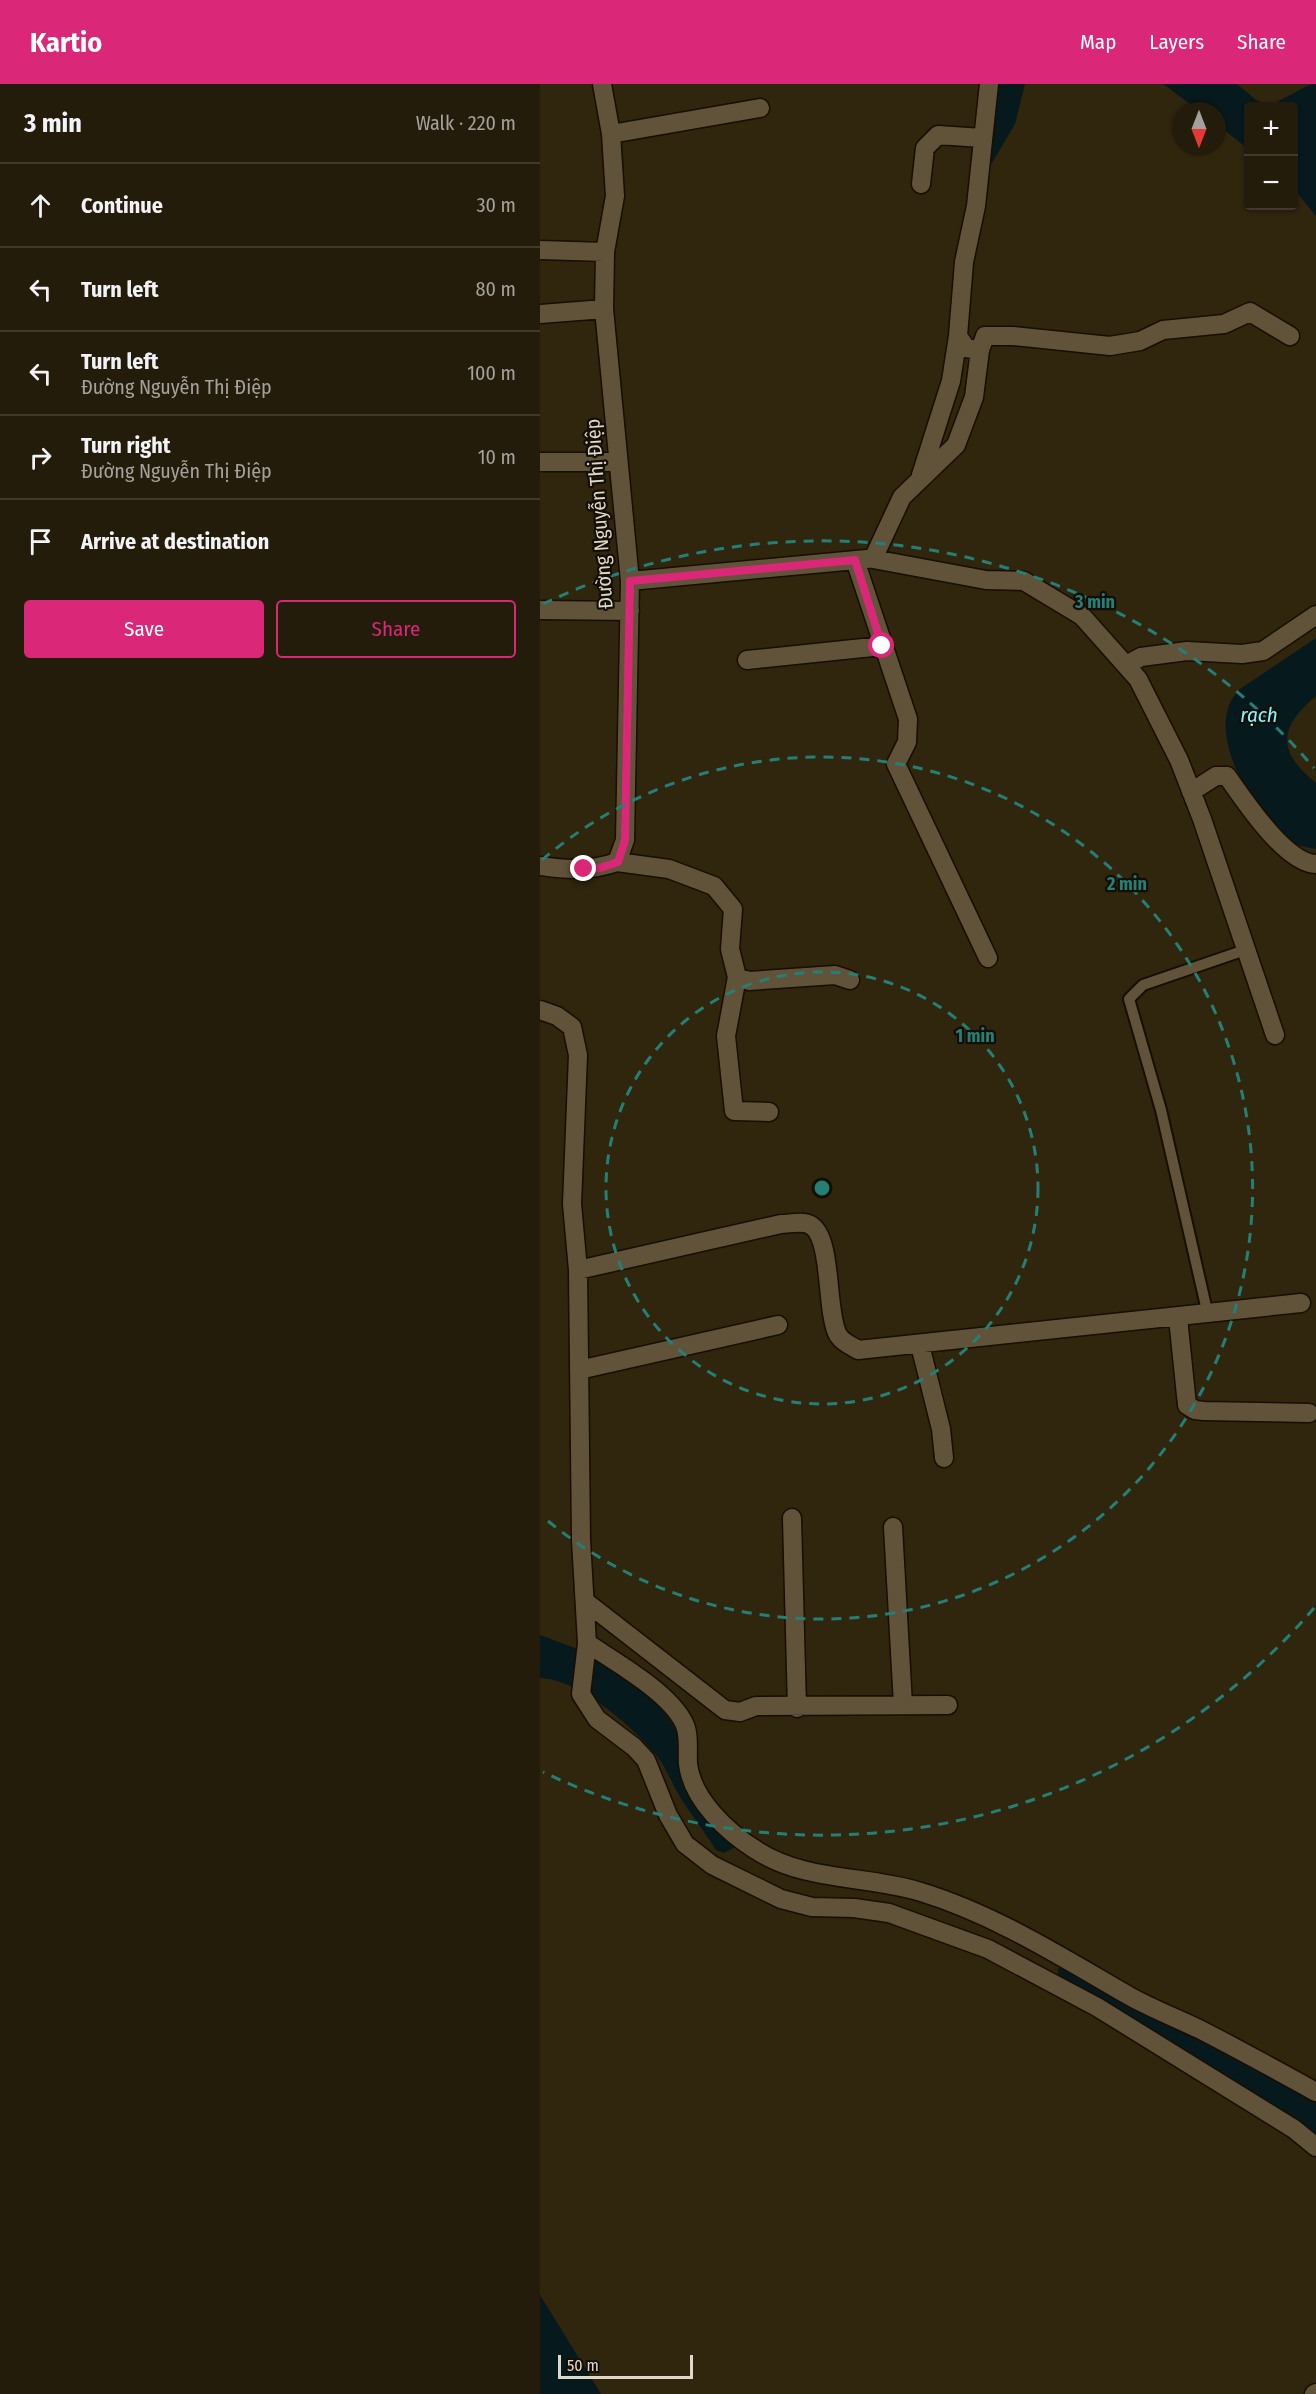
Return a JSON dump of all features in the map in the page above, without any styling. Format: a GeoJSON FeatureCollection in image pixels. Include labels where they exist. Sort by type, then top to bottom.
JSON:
{"type":"FeatureCollection","features":[{"type":"Feature","properties":{"kind":"street","name":"Đường Nguyễn Thị Điệp"},"geometry":{"type":"LineString","coordinates":[[602,84],[611,134],[615,196],[605,252],[604,309],[630,581],[625,840],[618,862]]}},
{"type":"Feature","properties":{"kind":"street"},"geometry":{"type":"LineString","coordinates":[[918,481],[951,381],[958,336],[964,262],[976,206],[989,84]]}},
{"type":"Feature","properties":{"kind":"street"},"geometry":{"type":"LineString","coordinates":[[611,134],[760,108]]}},
{"type":"Feature","properties":{"kind":"street"},"geometry":{"type":"LineString","coordinates":[[921,184],[925,148],[938,135],[982,138]]}},
{"type":"Feature","properties":{"kind":"street"},"geometry":{"type":"LineString","coordinates":[[540,250],[605,252]]}},
{"type":"Feature","properties":{"kind":"street"},"geometry":{"type":"LineString","coordinates":[[540,314],[604,309]]}},
{"type":"Feature","properties":{"kind":"street"},"geometry":{"type":"LineString","coordinates":[[873,559],[902,498],[956,445],[974,397],[980,350],[985,336],[1013,336],[1110,346],[1140,341],[1163,330],[1224,324],[1250,312],[1290,336]]}},
{"type":"Feature","properties":{"kind":"street"},"geometry":{"type":"LineString","coordinates":[[958,336],[966,348],[980,350]]}},
{"type":"Feature","properties":{"kind":"street"},"geometry":{"type":"LineString","coordinates":[[540,462],[618,462]]}},
{"type":"Feature","properties":{"kind":"street"},"geometry":{"type":"LineString","coordinates":[[630,581],[873,559],[986,580],[1024,581],[1082,616],[1138,679],[1179,760],[1248,949],[1275,1035]]}},
{"type":"Feature","properties":{"kind":"street"},"geometry":{"type":"LineString","coordinates":[[855,560],[908,719],[907,742],[896,764],[988,958]]}},
{"type":"Feature","properties":{"kind":"street"},"geometry":{"type":"LineString","coordinates":[[540,610],[630,610]]}},
{"type":"Feature","properties":{"kind":"street"},"geometry":{"type":"LineString","coordinates":[[1126,665],[1141,657],[1187,651],[1242,654],[1263,651],[1316,615]]}},
{"type":"Feature","properties":{"kind":"street"},"geometry":{"type":"LineString","coordinates":[[747,660],[882,646]]}},
{"type":"Feature","properties":{"kind":"street"},"geometry":{"type":"LineString","coordinates":[[1191,792],[1216,776],[1227,776],[1247,807],[1298,859],[1316,864]]}},
{"type":"Feature","properties":{"kind":"street"},"geometry":{"type":"LineString","coordinates":[[540,866],[568,870],[600,868],[618,862],[669,869],[714,886],[733,909],[729,949],[737,977],[726,1036],[734,1111],[769,1112]]}},
{"type":"Feature","properties":{"kind":"street"},"geometry":{"type":"LineString","coordinates":[[737,977],[749,981],[835,975],[850,980]]}},
{"type":"Feature","properties":{"kind":"street"},"geometry":{"type":"LineString","coordinates":[[540,1010],[557,1016],[572,1028],[578,1055],[572,1204],[578,1270],[581,1540],[587,1646],[581,1694],[597,1719],[634,1747],[646,1760],[668,1815],[685,1844],[712,1865],[780,1899],[812,1907],[854,1908],[889,1913],[988,1949],[1107,2013],[1294,2129],[1316,2147]]}},
{"type":"Feature","properties":{"kind":"street"},"geometry":{"type":"LineString","coordinates":[[578,1270],[780,1224],[801,1222],[812,1225],[821,1235],[837,1334],[844,1342],[858,1350],[1208,1315],[1301,1303]]}},
{"type":"Feature","properties":{"kind":"street"},"geometry":{"type":"LineString","coordinates":[[1178,1318],[1187,1405],[1195,1410],[1204,1411],[1309,1413]]}},
{"type":"Feature","properties":{"kind":"street"},"geometry":{"type":"LineString","coordinates":[[579,1370],[778,1325]]}},
{"type":"Feature","properties":{"kind":"street"},"geometry":{"type":"LineString","coordinates":[[920,1345],[941,1429],[944,1458]]}},
{"type":"Feature","properties":{"kind":"street"},"geometry":{"type":"LineString","coordinates":[[792,1518],[797,1708]]}},
{"type":"Feature","properties":{"kind":"street"},"geometry":{"type":"LineString","coordinates":[[893,1527],[903,1705]]}},
{"type":"Feature","properties":{"kind":"street"},"geometry":{"type":"LineString","coordinates":[[586,1602],[725,1710],[740,1712],[756,1706],[797,1708],[948,1705]]}},
{"type":"Feature","properties":{"kind":"street"},"geometry":{"type":"LineString","coordinates":[[587,1646],[655,1692],[677,1713],[685,1725],[688,1765],[694,1783],[709,1808],[724,1825],[754,1849],[778,1864],[837,1878],[921,1892],[1026,1936],[1134,1998],[1234,2047],[1316,2092]]}},
{"type":"Feature","properties":{"kind":"lane"},"geometry":{"type":"LineString","coordinates":[[1208,1315],[1161,1110],[1129,999],[1143,985],[1248,949]]}},
{"type":"Feature","properties":{"kind":"water"},"geometry":{"type":"Polygon","coordinates":[[[994,84],[1025,84],[1015,124],[992,163],[988,165],[994,84]]]}},
{"type":"Feature","properties":{"kind":"water"},"geometry":{"type":"Polygon","coordinates":[[[1163,84],[1237,84],[1261,102],[1244,102],[1244,146],[1226,131],[1226,102],[1188,102],[1163,84]]]}},
{"type":"Feature","properties":{"kind":"water"},"geometry":{"type":"Polygon","coordinates":[[[1316,84],[1316,216],[1298,194],[1298,102],[1276,102],[1316,84]]]}},
{"type":"Feature","properties":{"kind":"water","name":"rạch"},"geometry":{"type":"Polygon","coordinates":[[[1316,638],[1316,696],[1295,718],[1287,739],[1294,760],[1316,783],[1316,849],[1285,839],[1259,809],[1236,768],[1228,746],[1226,725],[1229,705],[1240,689],[1316,638]]]}},
{"type":"Feature","properties":{"kind":"water"},"geometry":{"type":"Polygon","coordinates":[[[540,1635],[594,1655],[659,1705],[681,1737],[684,1760],[737,1846],[724,1853],[716,1850],[682,1800],[657,1756],[619,1718],[588,1695],[571,1686],[555,1680],[540,1678],[540,1635]]]}},
{"type":"Feature","properties":{"kind":"water"},"geometry":{"type":"Polygon","coordinates":[[[1063,1965],[1316,2100],[1316,2139],[1058,1976],[1058,1969],[1063,1965]]]}},
{"type":"Feature","properties":{"kind":"water"},"geometry":{"type":"Polygon","coordinates":[[[540,2295],[601,2394],[540,2394],[540,2295]]]}},
{"type":"Feature","properties":{"kind":"route"},"geometry":{"type":"LineString","coordinates":[[584,869],[600,868],[618,862],[625,840],[630,581],[855,560],[882,646]]}}]}
